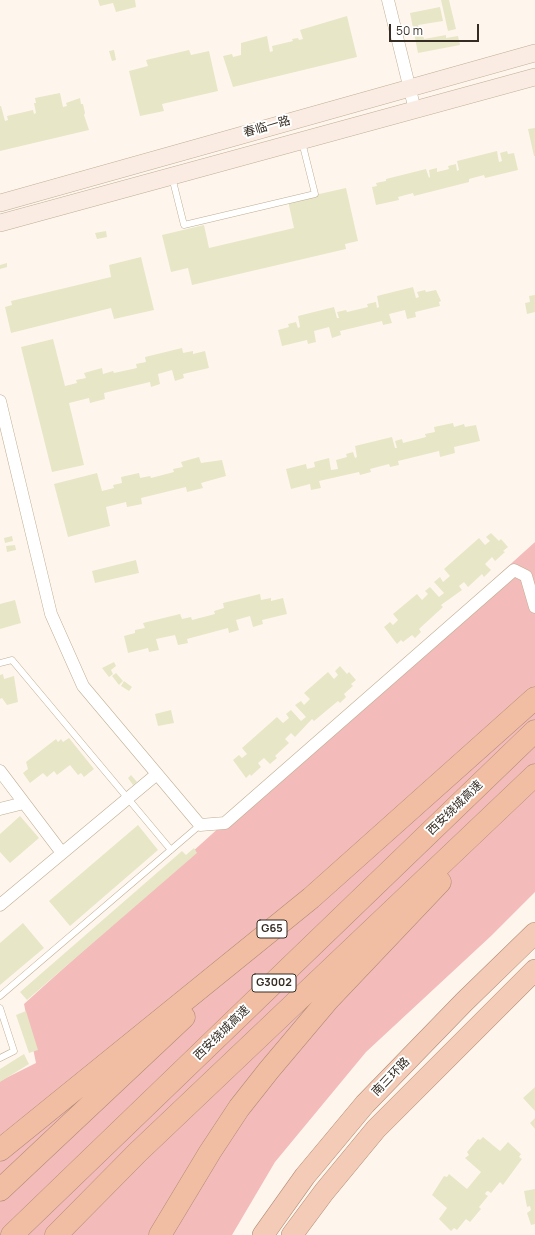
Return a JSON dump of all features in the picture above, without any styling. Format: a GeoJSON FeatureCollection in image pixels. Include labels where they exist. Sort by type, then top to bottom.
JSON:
{"type":"FeatureCollection","features":[{"type":"Feature","properties":{"kind":"highway","name":"G65"},"geometry":{"type":"LineString","coordinates":[[0,1150],[311,898],[535,698]]}},
{"type":"Feature","properties":{"kind":"highway","name":"西安绕城高速"},"geometry":{"type":"LineString","coordinates":[[12,1235],[535,731]]}},
{"type":"Feature","properties":{"kind":"highway"},"geometry":{"type":"LineString","coordinates":[[56,1235],[150,1141],[535,775]]}},
{"type":"Feature","properties":{"kind":"highway"},"geometry":{"type":"LineString","coordinates":[[160,1235],[210,1152],[240,1108],[269,1070],[328,1000],[402,923],[535,779]]}},
{"type":"Feature","properties":{"kind":"highway"},"geometry":{"type":"LineString","coordinates":[[0,1190],[311,898]]}},
{"type":"Feature","properties":{"kind":"highway","name":"南三环路"},"geometry":{"type":"LineString","coordinates":[[263,1235],[305,1176],[365,1104],[464,1002],[535,933]]}},
{"type":"Feature","properties":{"kind":"highway"},"geometry":{"type":"LineString","coordinates":[[292,1235],[333,1181],[376,1129],[535,970]]}},
{"type":"Feature","properties":{"kind":"main road","name":"春临一路"},"geometry":{"type":"LineString","coordinates":[[0,203],[409,87],[535,53]]}},
{"type":"Feature","properties":{"kind":"main road","name":"春临一路"},"geometry":{"type":"LineString","coordinates":[[0,223],[535,77]]}},
{"type":"Feature","properties":{"kind":"street"},"geometry":{"type":"LineString","coordinates":[[388,0],[415,110]]}},
{"type":"Feature","properties":{"kind":"street"},"geometry":{"type":"LineString","coordinates":[[0,400],[51,614],[83,686],[200,825],[225,824],[514,570],[526,576],[535,607]]}},
{"type":"Feature","properties":{"kind":"street"},"geometry":{"type":"LineString","coordinates":[[0,771],[62,853]]}},
{"type":"Feature","properties":{"kind":"street"},"geometry":{"type":"LineString","coordinates":[[0,905],[157,774]]}},
{"type":"Feature","properties":{"kind":"street"},"geometry":{"type":"LineString","coordinates":[[0,809],[24,803]]}},
{"type":"Feature","properties":{"kind":"lane"},"geometry":{"type":"LineString","coordinates":[[172,176],[184,225],[314,194],[302,140]]}},
{"type":"Feature","properties":{"kind":"lane"},"geometry":{"type":"LineString","coordinates":[[0,663],[12,660],[171,850]]}},
{"type":"Feature","properties":{"kind":"lane"},"geometry":{"type":"LineString","coordinates":[[0,996],[200,825]]}},
{"type":"Feature","properties":{"kind":"lane"},"geometry":{"type":"LineString","coordinates":[[0,1008],[3,1026],[14,1051],[0,1058]]}},
{"type":"Feature","properties":{"kind":"shaded area"},"geometry":{"type":"Polygon","coordinates":[[[535,542],[535,892],[491,936],[366,1052],[275,1162],[232,1235],[0,1235],[0,1081],[36,1063],[24,1004],[535,542]]]}},
{"type":"Feature","properties":{"kind":"building"},"geometry":{"type":"Polygon","coordinates":[[[98,0],[135,0],[136,7],[116,12],[113,3],[100,6],[98,0]]]}},
{"type":"Feature","properties":{"kind":"building"},"geometry":{"type":"Polygon","coordinates":[[[441,0],[449,0],[456,29],[448,31],[441,0]]]}},
{"type":"Feature","properties":{"kind":"building"},"geometry":{"type":"Polygon","coordinates":[[[440,7],[443,21],[418,25],[419,30],[422,30],[424,39],[446,35],[446,38],[458,36],[460,45],[418,53],[410,13],[440,7]]]}},
{"type":"Feature","properties":{"kind":"building"},"geometry":{"type":"Polygon","coordinates":[[[347,16],[357,57],[233,87],[223,56],[232,54],[233,57],[241,55],[241,43],[267,36],[270,52],[273,51],[272,46],[293,41],[292,39],[303,39],[300,30],[347,16]]]}},
{"type":"Feature","properties":{"kind":"building"},"geometry":{"type":"Polygon","coordinates":[[[114,50],[116,60],[112,61],[109,51],[114,50]]]}},
{"type":"Feature","properties":{"kind":"building"},"geometry":{"type":"Polygon","coordinates":[[[189,50],[191,55],[209,51],[218,91],[162,104],[164,111],[140,116],[129,71],[148,66],[146,60],[189,50]]]}},
{"type":"Feature","properties":{"kind":"building"},"geometry":{"type":"Polygon","coordinates":[[[60,93],[63,107],[67,106],[66,103],[80,98],[81,104],[83,104],[84,115],[89,130],[0,151],[0,106],[5,121],[8,120],[7,116],[33,110],[34,114],[36,113],[34,103],[36,103],[35,98],[60,93]]]}},
{"type":"Feature","properties":{"kind":"building"},"geometry":{"type":"Polygon","coordinates":[[[535,128],[535,156],[534,156],[528,129],[535,128]]]}},
{"type":"Feature","properties":{"kind":"building"},"geometry":{"type":"Polygon","coordinates":[[[497,151],[499,162],[502,161],[500,153],[507,151],[508,154],[514,153],[518,170],[485,178],[484,175],[469,179],[469,182],[414,196],[413,193],[398,197],[399,200],[376,205],[372,187],[377,186],[376,183],[426,169],[429,178],[429,170],[437,168],[437,172],[449,169],[448,166],[456,164],[457,171],[459,170],[457,161],[497,151]]]}},
{"type":"Feature","properties":{"kind":"building"},"geometry":{"type":"Polygon","coordinates":[[[346,188],[358,241],[345,244],[346,249],[192,285],[188,268],[171,272],[162,235],[204,225],[209,248],[294,228],[288,201],[346,188]]]}},
{"type":"Feature","properties":{"kind":"building"},"geometry":{"type":"Polygon","coordinates":[[[106,231],[107,237],[97,239],[95,233],[106,231]]]}},
{"type":"Feature","properties":{"kind":"building"},"geometry":{"type":"Polygon","coordinates":[[[141,257],[154,310],[114,319],[111,308],[11,333],[5,307],[12,305],[11,301],[111,277],[109,265],[141,257]]]}},
{"type":"Feature","properties":{"kind":"building"},"geometry":{"type":"Polygon","coordinates":[[[7,263],[7,267],[0,269],[0,265],[7,263]]]}},
{"type":"Feature","properties":{"kind":"building"},"geometry":{"type":"Polygon","coordinates":[[[413,287],[416,298],[419,297],[417,292],[436,290],[441,301],[439,302],[440,306],[415,312],[416,317],[407,319],[405,310],[389,314],[392,323],[383,325],[382,321],[340,331],[341,335],[332,338],[329,327],[314,331],[316,342],[308,344],[307,340],[282,346],[278,330],[289,327],[288,324],[296,322],[298,328],[300,327],[298,316],[334,307],[337,318],[339,318],[337,312],[346,310],[347,312],[368,307],[367,304],[376,302],[377,308],[379,307],[377,296],[413,287]]]}},
{"type":"Feature","properties":{"kind":"building"},"geometry":{"type":"Polygon","coordinates":[[[535,295],[535,312],[527,314],[525,303],[530,302],[529,296],[535,295]]]}},
{"type":"Feature","properties":{"kind":"building"},"geometry":{"type":"Polygon","coordinates":[[[53,339],[65,386],[77,383],[76,380],[86,378],[84,373],[102,368],[103,374],[113,371],[114,373],[137,368],[136,364],[146,362],[145,357],[182,348],[183,353],[193,351],[193,354],[205,351],[209,368],[183,374],[184,378],[175,381],[172,370],[158,374],[160,384],[151,387],[150,382],[104,393],[105,399],[90,403],[89,398],[69,403],[84,465],[52,472],[21,347],[53,339]]]}},
{"type":"Feature","properties":{"kind":"building"},"geometry":{"type":"Polygon","coordinates":[[[453,423],[454,427],[464,424],[465,427],[476,425],[480,441],[454,447],[455,453],[440,457],[439,451],[398,461],[399,465],[390,467],[389,464],[370,469],[371,472],[360,475],[359,472],[319,481],[321,488],[311,490],[310,484],[291,489],[286,469],[306,464],[307,469],[315,467],[314,462],[329,458],[331,470],[338,469],[336,460],[347,457],[346,454],[353,452],[355,458],[357,457],[355,446],[392,437],[395,448],[397,448],[395,441],[402,439],[403,443],[426,437],[425,434],[435,432],[434,427],[453,423]]]}},
{"type":"Feature","properties":{"kind":"building"},"geometry":{"type":"Polygon","coordinates":[[[199,457],[201,463],[222,460],[226,476],[201,483],[203,488],[187,492],[186,487],[141,498],[142,504],[127,507],[126,502],[106,507],[110,526],[68,537],[54,484],[97,473],[102,491],[114,488],[113,485],[122,483],[121,477],[139,473],[140,478],[150,476],[151,478],[174,472],[173,469],[183,467],[181,462],[199,457]]]}},
{"type":"Feature","properties":{"kind":"building"},"geometry":{"type":"Polygon","coordinates":[[[491,533],[499,541],[501,539],[508,547],[503,551],[505,552],[495,561],[492,557],[485,564],[491,570],[484,577],[482,574],[468,587],[464,582],[459,586],[462,590],[441,605],[443,607],[419,629],[421,632],[415,638],[412,635],[403,642],[401,640],[397,644],[384,627],[390,622],[393,625],[398,620],[393,614],[417,594],[422,600],[428,594],[425,591],[430,587],[439,597],[444,593],[434,582],[440,577],[443,582],[450,576],[444,569],[479,538],[485,545],[490,541],[486,537],[491,533]]]}},
{"type":"Feature","properties":{"kind":"building"},"geometry":{"type":"Polygon","coordinates":[[[12,536],[13,541],[5,543],[4,538],[12,536]]]}},
{"type":"Feature","properties":{"kind":"building"},"geometry":{"type":"Polygon","coordinates":[[[15,545],[16,550],[7,552],[6,546],[15,545]]]}},
{"type":"Feature","properties":{"kind":"building"},"geometry":{"type":"Polygon","coordinates":[[[136,560],[139,573],[95,583],[92,571],[136,560]]]}},
{"type":"Feature","properties":{"kind":"building"},"geometry":{"type":"Polygon","coordinates":[[[260,594],[261,600],[271,598],[271,601],[283,598],[287,614],[262,620],[263,624],[253,627],[250,616],[236,620],[239,630],[229,633],[228,628],[187,639],[188,643],[178,645],[175,635],[156,639],[159,650],[149,652],[148,648],[128,653],[124,636],[135,633],[135,630],[145,628],[143,623],[180,614],[182,619],[191,617],[192,620],[215,614],[214,611],[224,608],[223,603],[260,594]]]}},
{"type":"Feature","properties":{"kind":"building"},"geometry":{"type":"Polygon","coordinates":[[[15,600],[21,623],[0,629],[0,604],[15,600]]]}},
{"type":"Feature","properties":{"kind":"building"},"geometry":{"type":"Polygon","coordinates":[[[114,662],[116,666],[111,670],[113,674],[109,677],[102,668],[114,662]]]}},
{"type":"Feature","properties":{"kind":"building"},"geometry":{"type":"Polygon","coordinates":[[[340,666],[347,674],[349,672],[356,680],[351,684],[353,686],[344,694],[346,697],[340,703],[338,701],[314,721],[312,719],[295,737],[291,733],[285,739],[289,743],[275,756],[277,758],[270,764],[264,758],[258,763],[261,767],[251,776],[250,774],[246,778],[233,760],[239,755],[242,758],[247,754],[242,748],[277,717],[283,723],[289,718],[286,714],[291,710],[301,721],[306,717],[295,705],[301,701],[304,705],[310,699],[304,693],[328,672],[334,679],[338,675],[335,671],[340,666]]]}},
{"type":"Feature","properties":{"kind":"building"},"geometry":{"type":"Polygon","coordinates":[[[116,673],[123,681],[119,685],[112,676],[116,673]]]}},
{"type":"Feature","properties":{"kind":"building"},"geometry":{"type":"Polygon","coordinates":[[[3,674],[4,679],[14,676],[18,702],[7,705],[2,698],[0,699],[0,675],[3,674]]]}},
{"type":"Feature","properties":{"kind":"building"},"geometry":{"type":"Polygon","coordinates":[[[124,681],[132,687],[129,691],[121,686],[124,681]]]}},
{"type":"Feature","properties":{"kind":"building"},"geometry":{"type":"Polygon","coordinates":[[[171,710],[174,723],[158,726],[155,714],[171,710]]]}},
{"type":"Feature","properties":{"kind":"building"},"geometry":{"type":"Polygon","coordinates":[[[69,738],[94,769],[84,777],[81,773],[78,775],[70,765],[57,775],[54,771],[47,777],[43,773],[30,783],[23,773],[28,769],[26,762],[56,739],[58,742],[61,739],[63,742],[69,738]]]}},
{"type":"Feature","properties":{"kind":"building"},"geometry":{"type":"Polygon","coordinates":[[[131,775],[137,782],[133,785],[128,778],[131,775]]]}},
{"type":"Feature","properties":{"kind":"building"},"geometry":{"type":"Polygon","coordinates":[[[20,816],[39,838],[10,863],[0,852],[0,834],[20,816]]]}},
{"type":"Feature","properties":{"kind":"building"},"geometry":{"type":"Polygon","coordinates":[[[138,825],[158,850],[70,926],[49,901],[138,825]]]}},
{"type":"Feature","properties":{"kind":"building"},"geometry":{"type":"Polygon","coordinates":[[[194,848],[197,853],[27,1000],[20,992],[182,851],[186,855],[194,848]]]}},
{"type":"Feature","properties":{"kind":"building"},"geometry":{"type":"Polygon","coordinates":[[[23,923],[44,948],[0,985],[0,943],[23,923]]]}},
{"type":"Feature","properties":{"kind":"building"},"geometry":{"type":"Polygon","coordinates":[[[26,1011],[38,1050],[29,1053],[16,1015],[26,1011]]]}},
{"type":"Feature","properties":{"kind":"building"},"geometry":{"type":"Polygon","coordinates":[[[24,1054],[29,1064],[0,1082],[0,1069],[24,1054]]]}},
{"type":"Feature","properties":{"kind":"building"},"geometry":{"type":"Polygon","coordinates":[[[535,1087],[535,1111],[523,1098],[535,1087]]]}},
{"type":"Feature","properties":{"kind":"building"},"geometry":{"type":"Polygon","coordinates":[[[535,1118],[535,1129],[530,1123],[535,1118]]]}},
{"type":"Feature","properties":{"kind":"building"},"geometry":{"type":"Polygon","coordinates":[[[483,1137],[500,1151],[508,1142],[521,1154],[519,1157],[522,1159],[503,1185],[500,1182],[491,1193],[488,1191],[486,1192],[485,1194],[488,1196],[479,1207],[481,1209],[470,1222],[466,1219],[457,1230],[454,1228],[451,1231],[439,1219],[447,1208],[432,1195],[444,1176],[447,1177],[449,1174],[467,1189],[481,1172],[465,1158],[469,1155],[467,1152],[478,1139],[480,1140],[483,1137]]]}},
{"type":"Feature","properties":{"kind":"building"},"geometry":{"type":"Polygon","coordinates":[[[535,1189],[535,1224],[531,1225],[527,1213],[531,1210],[530,1206],[527,1207],[524,1191],[535,1189]]]}}]}
